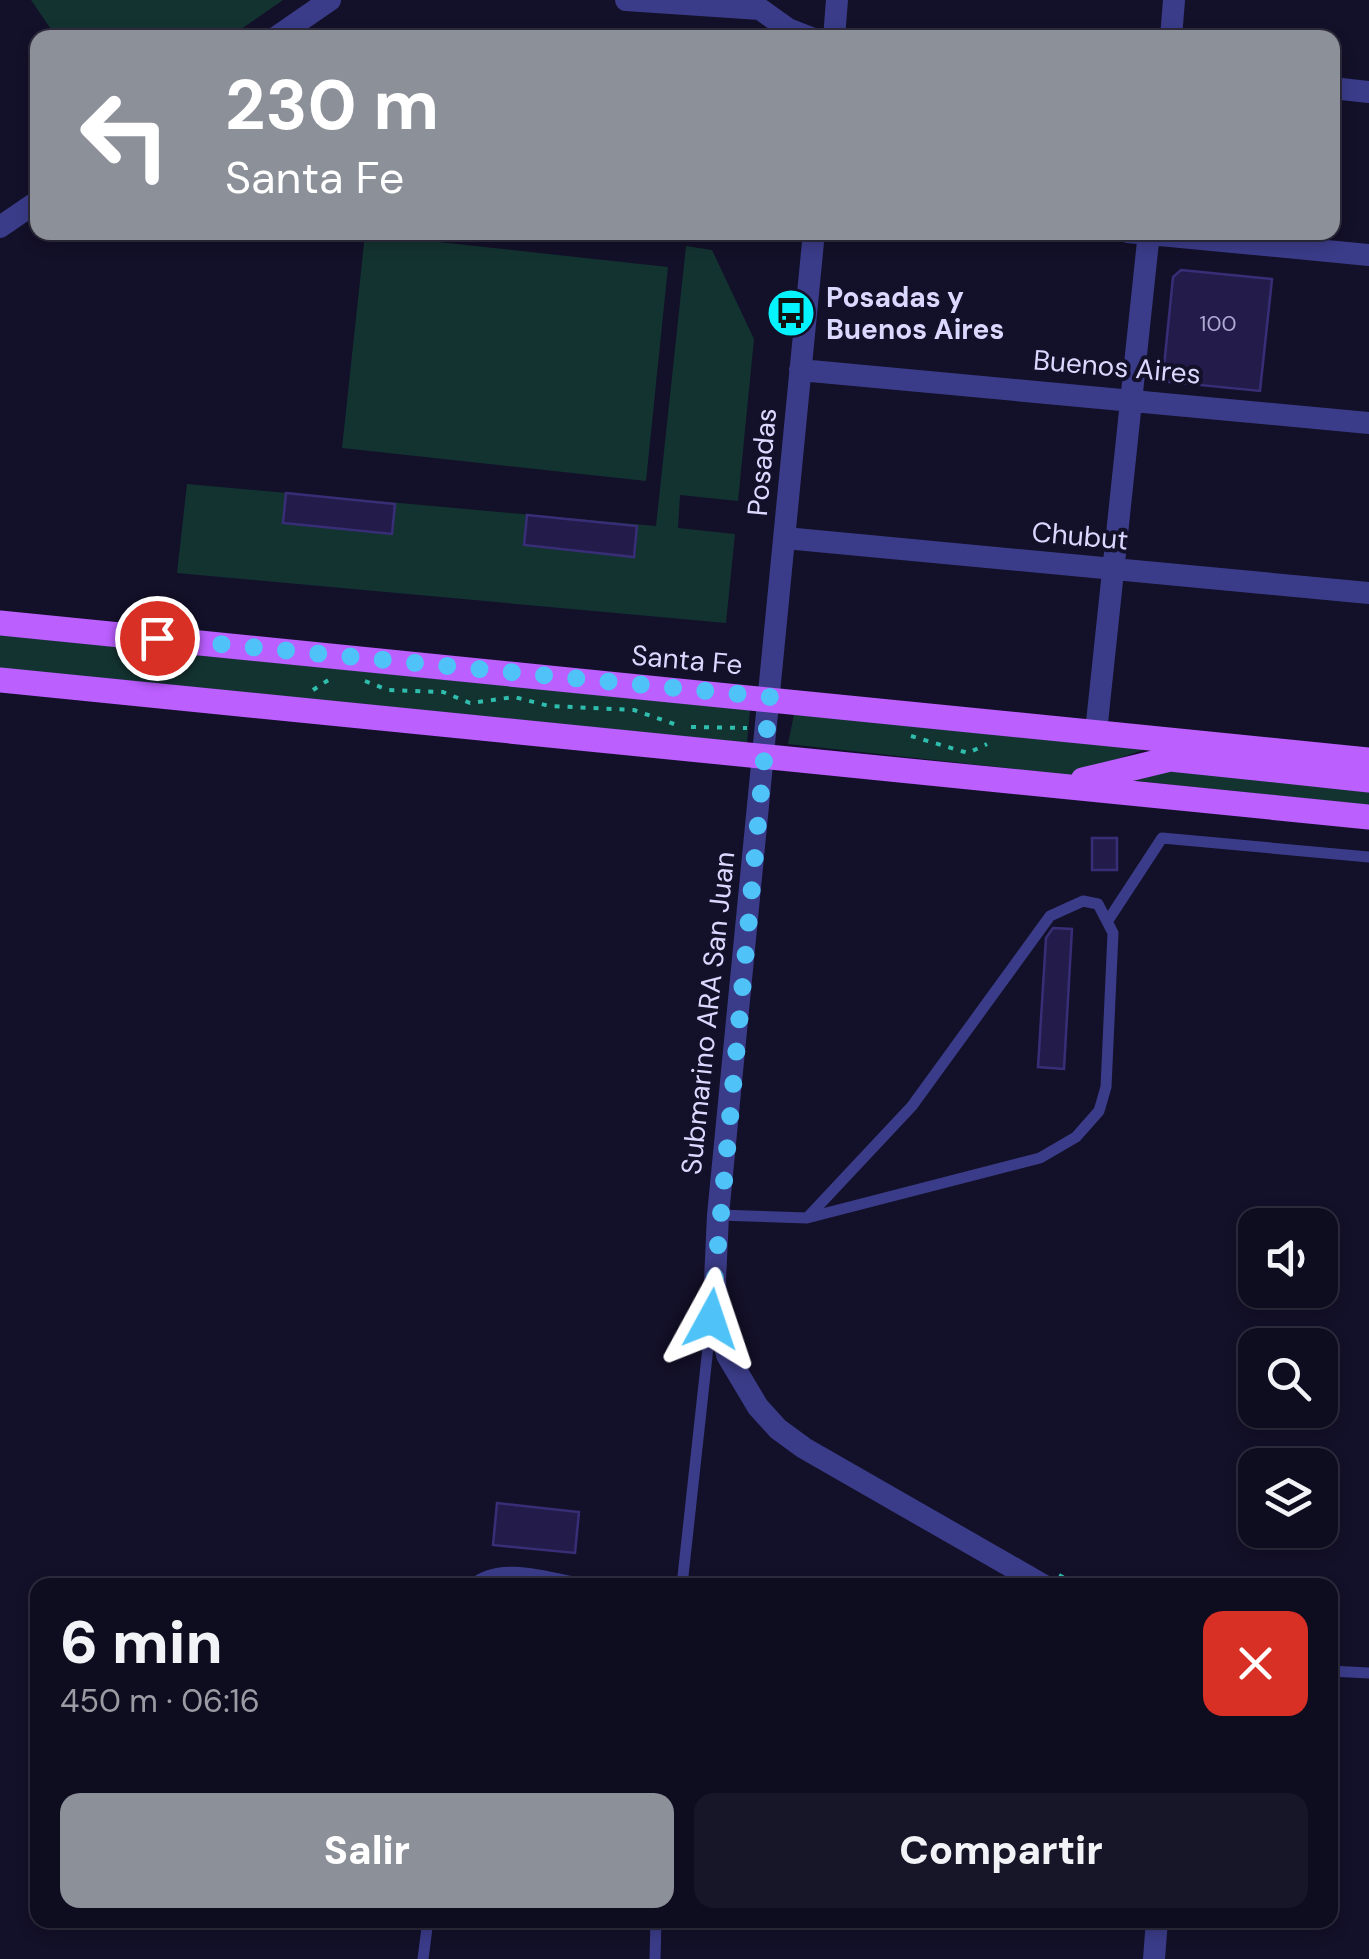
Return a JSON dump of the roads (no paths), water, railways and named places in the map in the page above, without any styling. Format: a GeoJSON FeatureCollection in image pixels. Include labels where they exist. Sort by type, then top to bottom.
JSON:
{"type":"FeatureCollection","features":[{"type":"Feature","properties":{"kind":"main road","name":"Santa Fe"},"geometry":{"type":"LineString","coordinates":[[0,623],[770,697],[1369,760]]}},
{"type":"Feature","properties":{"kind":"main road"},"geometry":{"type":"LineString","coordinates":[[0,680],[1369,817]]}},
{"type":"Feature","properties":{"kind":"main road"},"geometry":{"type":"LineString","coordinates":[[1064,785],[1170,759],[1369,780]]}},
{"type":"Feature","properties":{"kind":"street"},"geometry":{"type":"LineString","coordinates":[[287,30],[330,0]]}},
{"type":"Feature","properties":{"kind":"street"},"geometry":{"type":"LineString","coordinates":[[626,0],[760,9],[791,30]]}},
{"type":"Feature","properties":{"kind":"street"},"geometry":{"type":"LineString","coordinates":[[834,30],[836,0]]}},
{"type":"Feature","properties":{"kind":"street"},"geometry":{"type":"LineString","coordinates":[[1172,30],[1174,0]]}},
{"type":"Feature","properties":{"kind":"street"},"geometry":{"type":"LineString","coordinates":[[1340,89],[1369,92]]}},
{"type":"Feature","properties":{"kind":"street"},"geometry":{"type":"LineString","coordinates":[[0,227],[30,206]]}},
{"type":"Feature","properties":{"kind":"street","name":"Posadas"},"geometry":{"type":"LineString","coordinates":[[770,697],[813,240]]}},
{"type":"Feature","properties":{"kind":"street"},"geometry":{"type":"LineString","coordinates":[[1096,732],[1134,397],[1142,240]]}},
{"type":"Feature","properties":{"kind":"street"},"geometry":{"type":"LineString","coordinates":[[1218,240],[1369,254]]}},
{"type":"Feature","properties":{"kind":"street","name":"Buenos Aires"},"geometry":{"type":"LineString","coordinates":[[800,370],[1134,397],[1369,422]]}},
{"type":"Feature","properties":{"kind":"street","name":"Chubut"},"geometry":{"type":"LineString","coordinates":[[785,538],[1369,592]]}},
{"type":"Feature","properties":{"kind":"street","name":"Submarino ARA San Juan"},"geometry":{"type":"LineString","coordinates":[[770,697],[718,1214],[714,1280],[727,1355],[740,1383],[778,1429],[1043,1575]]}},
{"type":"Feature","properties":{"kind":"street"},"geometry":{"type":"LineString","coordinates":[[1154,1959],[1156,1928]]}},
{"type":"Feature","properties":{"kind":"lane"},"geometry":{"type":"LineString","coordinates":[[1109,919],[1162,838],[1369,857]]}},
{"type":"Feature","properties":{"kind":"lane"},"geometry":{"type":"LineString","coordinates":[[718,1214],[807,1218],[1040,1158],[1076,1138],[1099,1111],[1106,1087],[1113,934],[1109,919],[1098,904],[1083,901],[1050,916],[912,1106],[807,1218]]}},
{"type":"Feature","properties":{"kind":"lane"},"geometry":{"type":"LineString","coordinates":[[683,1578],[714,1280]]}},
{"type":"Feature","properties":{"kind":"lane"},"geometry":{"type":"LineString","coordinates":[[482,1578],[502,1572],[542,1578]]}},
{"type":"Feature","properties":{"kind":"lane"},"geometry":{"type":"LineString","coordinates":[[1338,1671],[1369,1672]]}},
{"type":"Feature","properties":{"kind":"lane"},"geometry":{"type":"LineString","coordinates":[[424,1959],[427,1928]]}},
{"type":"Feature","properties":{"kind":"lane"},"geometry":{"type":"LineString","coordinates":[[655,1959],[656,1928]]}},
{"type":"Feature","properties":{"kind":"place","name":"Posadas y Buenos Aires"},"geometry":{"type":"Point","coordinates":[791,313]}}]}
